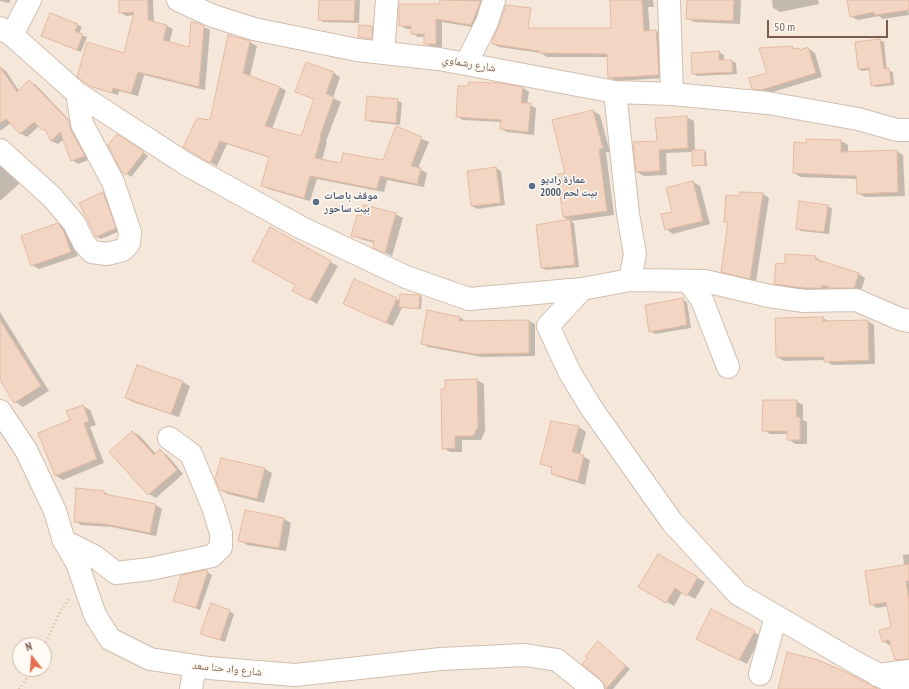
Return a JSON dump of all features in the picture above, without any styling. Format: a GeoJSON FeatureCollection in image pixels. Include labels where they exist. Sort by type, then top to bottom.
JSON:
{"type":"FeatureCollection","features":[{"type":"Feature","properties":{"kind":"street"},"geometry":{"type":"LineString","coordinates":[[30,0],[6,31],[77,93],[186,164],[300,227],[406,277],[469,299],[582,289],[630,280],[705,281],[769,296],[804,301],[856,300],[900,319],[909,320]]}},
{"type":"Feature","properties":{"kind":"street","name":"شارع رشماوي"},"geometry":{"type":"LineString","coordinates":[[178,0],[213,16],[254,29],[357,50],[439,59],[615,92],[672,94],[768,103],[858,119],[896,130],[909,130]]}},
{"type":"Feature","properties":{"kind":"street"},"geometry":{"type":"LineString","coordinates":[[383,53],[387,0]]}},
{"type":"Feature","properties":{"kind":"street"},"geometry":{"type":"LineString","coordinates":[[466,64],[487,22],[494,0]]}},
{"type":"Feature","properties":{"kind":"street"},"geometry":{"type":"LineString","coordinates":[[669,0],[672,94]]}},
{"type":"Feature","properties":{"kind":"street"},"geometry":{"type":"LineString","coordinates":[[615,92],[628,214],[635,254],[630,280]]}},
{"type":"Feature","properties":{"kind":"street"},"geometry":{"type":"LineString","coordinates":[[0,150],[52,198],[74,223],[84,243],[92,252],[107,254],[123,250],[129,242],[130,232],[114,182],[82,124],[77,93]]}},
{"type":"Feature","properties":{"kind":"street"},"geometry":{"type":"LineString","coordinates":[[688,281],[702,300],[728,367]]}},
{"type":"Feature","properties":{"kind":"street"},"geometry":{"type":"LineString","coordinates":[[582,289],[548,326],[570,373],[592,409],[672,522],[738,594],[877,674],[901,687],[909,688]]}},
{"type":"Feature","properties":{"kind":"street","name":"شارع واد حنا سعد"},"geometry":{"type":"LineString","coordinates":[[0,411],[29,456],[55,511],[64,541],[77,563],[95,615],[110,639],[150,659],[246,672],[295,675],[442,659],[526,655],[557,660],[593,689]]}},
{"type":"Feature","properties":{"kind":"street"},"geometry":{"type":"LineString","coordinates":[[64,541],[94,556],[116,573],[150,569],[212,556],[217,552],[221,547],[221,532],[213,507],[192,454],[169,438]]}},
{"type":"Feature","properties":{"kind":"street"},"geometry":{"type":"LineString","coordinates":[[760,674],[776,616]]}},
{"type":"Feature","properties":{"kind":"street"},"geometry":{"type":"LineString","coordinates":[[191,689],[195,666]]}},
{"type":"Feature","properties":{"kind":"street"},"geometry":{"type":"LineString","coordinates":[[877,674],[909,671]]}},
{"type":"Feature","properties":{"kind":"path"},"geometry":{"type":"LineString","coordinates":[[48,637],[60,612],[82,580]]}},
{"type":"Feature","properties":{"kind":"path"},"geometry":{"type":"LineString","coordinates":[[19,689],[28,677]]}},
{"type":"Feature","properties":{"kind":"shaded area"},"geometry":{"type":"Polygon","coordinates":[[[0,0],[909,0],[909,689],[0,689],[0,0]]]}},
{"type":"Feature","properties":{"kind":"building"},"geometry":{"type":"Polygon","coordinates":[[[119,0],[148,0],[148,20],[167,25],[163,40],[189,47],[191,22],[204,26],[199,87],[138,72],[131,93],[113,88],[112,93],[90,86],[77,77],[87,42],[124,53],[134,12],[119,13],[119,0]]]}},
{"type":"Feature","properties":{"kind":"building"},"geometry":{"type":"Polygon","coordinates":[[[319,0],[355,0],[354,21],[318,20],[319,0]]]}},
{"type":"Feature","properties":{"kind":"building"},"geometry":{"type":"Polygon","coordinates":[[[440,0],[481,1],[471,25],[436,19],[436,44],[424,44],[424,34],[411,34],[411,26],[399,26],[399,4],[439,4],[440,0]]]}},
{"type":"Feature","properties":{"kind":"building"},"geometry":{"type":"Polygon","coordinates":[[[610,0],[642,0],[644,31],[656,30],[659,75],[608,78],[607,54],[539,53],[539,51],[492,44],[506,5],[531,8],[528,28],[611,28],[610,0]]]}},
{"type":"Feature","properties":{"kind":"building"},"geometry":{"type":"Polygon","coordinates":[[[687,0],[734,0],[733,21],[686,19],[687,0]]]}},
{"type":"Feature","properties":{"kind":"building"},"geometry":{"type":"Polygon","coordinates":[[[847,0],[909,0],[909,10],[875,15],[874,12],[850,17],[847,0]]]}},
{"type":"Feature","properties":{"kind":"building"},"geometry":{"type":"Polygon","coordinates":[[[50,13],[78,24],[75,31],[83,34],[77,50],[41,36],[50,13]]]}},
{"type":"Feature","properties":{"kind":"building"},"geometry":{"type":"Polygon","coordinates":[[[359,25],[372,26],[372,39],[358,37],[359,25]]]}},
{"type":"Feature","properties":{"kind":"building"},"geometry":{"type":"Polygon","coordinates":[[[228,35],[250,41],[243,73],[280,87],[265,126],[301,136],[314,99],[295,92],[306,62],[334,72],[326,94],[334,97],[320,136],[315,158],[341,163],[343,153],[383,160],[396,126],[422,137],[411,166],[421,168],[417,184],[380,176],[377,189],[310,176],[304,198],[261,186],[269,157],[220,141],[210,163],[183,147],[197,118],[210,120],[228,35]]]}},
{"type":"Feature","properties":{"kind":"building"},"geometry":{"type":"Polygon","coordinates":[[[880,39],[884,69],[889,68],[891,83],[871,86],[869,68],[858,69],[855,42],[880,39]]]}},
{"type":"Feature","properties":{"kind":"building"},"geometry":{"type":"Polygon","coordinates":[[[792,46],[792,49],[799,48],[800,50],[808,47],[816,73],[761,90],[752,89],[749,78],[767,73],[759,48],[792,46]]]}},
{"type":"Feature","properties":{"kind":"building"},"geometry":{"type":"Polygon","coordinates":[[[719,51],[719,60],[732,60],[733,72],[692,74],[691,53],[719,51]]]}},
{"type":"Feature","properties":{"kind":"building"},"geometry":{"type":"Polygon","coordinates":[[[0,67],[17,92],[29,80],[69,121],[71,130],[85,156],[71,161],[60,132],[51,141],[45,129],[42,130],[34,122],[20,134],[6,119],[0,123],[0,67]]]}},
{"type":"Feature","properties":{"kind":"building"},"geometry":{"type":"Polygon","coordinates":[[[469,82],[501,83],[523,87],[521,103],[531,103],[528,132],[500,129],[501,120],[456,117],[458,86],[468,86],[469,82]]]}},
{"type":"Feature","properties":{"kind":"building"},"geometry":{"type":"Polygon","coordinates":[[[367,96],[398,99],[396,123],[365,120],[367,96]]]}},
{"type":"Feature","properties":{"kind":"building"},"geometry":{"type":"Polygon","coordinates":[[[593,110],[603,148],[599,149],[607,211],[563,217],[557,174],[565,173],[552,120],[593,110]]]}},
{"type":"Feature","properties":{"kind":"building"},"geometry":{"type":"Polygon","coordinates":[[[687,116],[688,148],[659,150],[660,171],[636,172],[633,142],[657,141],[655,118],[687,116]]]}},
{"type":"Feature","properties":{"kind":"building"},"geometry":{"type":"Polygon","coordinates":[[[117,134],[144,152],[126,175],[121,171],[108,145],[117,134]]]}},
{"type":"Feature","properties":{"kind":"building"},"geometry":{"type":"Polygon","coordinates":[[[806,139],[841,140],[841,152],[897,150],[898,192],[857,194],[856,176],[793,173],[794,142],[806,143],[806,139]]]}},
{"type":"Feature","properties":{"kind":"building"},"geometry":{"type":"Polygon","coordinates":[[[692,150],[704,150],[705,165],[692,166],[692,150]]]}},
{"type":"Feature","properties":{"kind":"building"},"geometry":{"type":"Polygon","coordinates":[[[496,167],[501,203],[471,206],[467,171],[496,167]]]}},
{"type":"Feature","properties":{"kind":"building"},"geometry":{"type":"Polygon","coordinates":[[[693,181],[703,221],[665,230],[661,214],[672,212],[666,188],[693,181]]]}},
{"type":"Feature","properties":{"kind":"building"},"geometry":{"type":"Polygon","coordinates":[[[103,192],[116,228],[96,237],[79,203],[103,192]]]}},
{"type":"Feature","properties":{"kind":"building"},"geometry":{"type":"Polygon","coordinates":[[[740,192],[763,193],[750,279],[721,272],[728,222],[724,222],[726,195],[739,196],[740,192]]]}},
{"type":"Feature","properties":{"kind":"building"},"geometry":{"type":"Polygon","coordinates":[[[799,201],[828,205],[824,232],[796,229],[799,201]]]}},
{"type":"Feature","properties":{"kind":"building"},"geometry":{"type":"Polygon","coordinates":[[[364,205],[396,213],[385,253],[373,248],[374,241],[351,236],[357,215],[361,216],[364,205]]]}},
{"type":"Feature","properties":{"kind":"building"},"geometry":{"type":"Polygon","coordinates":[[[570,219],[575,265],[541,268],[536,225],[570,219]]]}},
{"type":"Feature","properties":{"kind":"building"},"geometry":{"type":"Polygon","coordinates":[[[58,223],[63,230],[71,252],[31,266],[21,236],[58,223]]]}},
{"type":"Feature","properties":{"kind":"building"},"geometry":{"type":"Polygon","coordinates":[[[270,227],[331,261],[310,300],[292,291],[295,285],[252,261],[270,227]]]}},
{"type":"Feature","properties":{"kind":"building"},"geometry":{"type":"Polygon","coordinates":[[[785,254],[816,256],[815,259],[859,273],[854,288],[832,288],[822,285],[822,288],[805,288],[774,284],[776,263],[785,264],[785,254]]]}},
{"type":"Feature","properties":{"kind":"building"},"geometry":{"type":"Polygon","coordinates":[[[354,279],[397,298],[386,323],[343,304],[354,279]]]}},
{"type":"Feature","properties":{"kind":"building"},"geometry":{"type":"Polygon","coordinates":[[[400,294],[420,295],[419,309],[399,307],[400,294]]]}},
{"type":"Feature","properties":{"kind":"building"},"geometry":{"type":"Polygon","coordinates":[[[683,298],[687,325],[649,332],[645,305],[683,298]]]}},
{"type":"Feature","properties":{"kind":"building"},"geometry":{"type":"Polygon","coordinates":[[[427,310],[460,317],[459,321],[529,320],[529,353],[475,354],[421,344],[427,310]]]}},
{"type":"Feature","properties":{"kind":"building"},"geometry":{"type":"Polygon","coordinates":[[[823,317],[823,321],[868,320],[869,360],[824,362],[824,357],[776,357],[775,318],[823,317]]]}},
{"type":"Feature","properties":{"kind":"building"},"geometry":{"type":"Polygon","coordinates":[[[0,320],[41,386],[14,403],[0,380],[0,320]]]}},
{"type":"Feature","properties":{"kind":"building"},"geometry":{"type":"Polygon","coordinates":[[[137,365],[183,381],[171,414],[125,398],[137,365]]]}},
{"type":"Feature","properties":{"kind":"building"},"geometry":{"type":"Polygon","coordinates":[[[477,379],[478,427],[473,436],[455,436],[455,448],[442,449],[441,389],[445,389],[445,380],[477,379]]]}},
{"type":"Feature","properties":{"kind":"building"},"geometry":{"type":"Polygon","coordinates":[[[763,400],[797,400],[796,417],[800,417],[800,440],[787,440],[787,431],[762,431],[763,400]]]}},
{"type":"Feature","properties":{"kind":"building"},"geometry":{"type":"Polygon","coordinates":[[[83,405],[89,421],[84,423],[97,459],[55,476],[38,433],[70,420],[66,411],[83,405]]]}},
{"type":"Feature","properties":{"kind":"building"},"geometry":{"type":"Polygon","coordinates":[[[551,421],[579,426],[572,452],[584,455],[578,481],[551,474],[552,467],[540,464],[551,421]]]}},
{"type":"Feature","properties":{"kind":"building"},"geometry":{"type":"Polygon","coordinates":[[[132,431],[154,455],[160,449],[177,470],[148,495],[109,452],[132,431]]]}},
{"type":"Feature","properties":{"kind":"building"},"geometry":{"type":"Polygon","coordinates":[[[221,458],[265,468],[257,499],[220,490],[215,479],[221,458]]]}},
{"type":"Feature","properties":{"kind":"building"},"geometry":{"type":"Polygon","coordinates":[[[76,488],[104,491],[104,494],[156,504],[150,533],[105,524],[74,522],[76,488]]]}},
{"type":"Feature","properties":{"kind":"building"},"geometry":{"type":"Polygon","coordinates":[[[245,510],[284,518],[279,548],[238,541],[245,510]]]}},
{"type":"Feature","properties":{"kind":"building"},"geometry":{"type":"Polygon","coordinates":[[[658,554],[698,577],[687,596],[675,588],[666,603],[638,587],[658,554]]]}},
{"type":"Feature","properties":{"kind":"building"},"geometry":{"type":"Polygon","coordinates":[[[909,564],[909,581],[906,581],[909,601],[909,659],[895,660],[889,640],[882,642],[879,630],[891,627],[886,602],[870,605],[865,571],[909,564]]]}},
{"type":"Feature","properties":{"kind":"building"},"geometry":{"type":"Polygon","coordinates":[[[205,570],[208,571],[196,608],[173,601],[181,575],[205,570]]]}},
{"type":"Feature","properties":{"kind":"building"},"geometry":{"type":"Polygon","coordinates":[[[211,603],[230,610],[220,640],[200,634],[211,603]]]}},
{"type":"Feature","properties":{"kind":"building"},"geometry":{"type":"Polygon","coordinates":[[[711,609],[755,631],[739,660],[696,639],[711,609]]]}},
{"type":"Feature","properties":{"kind":"building"},"geometry":{"type":"Polygon","coordinates":[[[598,641],[626,666],[606,689],[601,680],[582,664],[587,658],[585,656],[598,641]]]}},
{"type":"Feature","properties":{"kind":"building"},"geometry":{"type":"Polygon","coordinates":[[[787,652],[818,660],[846,672],[878,689],[778,689],[787,652]]]}},
{"type":"Feature","properties":{"kind":"place","name":"عمارة راديو بيت لحم 2000"},"geometry":{"type":"Point","coordinates":[532,186]}},
{"type":"Feature","properties":{"kind":"place","name":"موقف باصات بيت ساحور"},"geometry":{"type":"Point","coordinates":[316,202]}}]}
